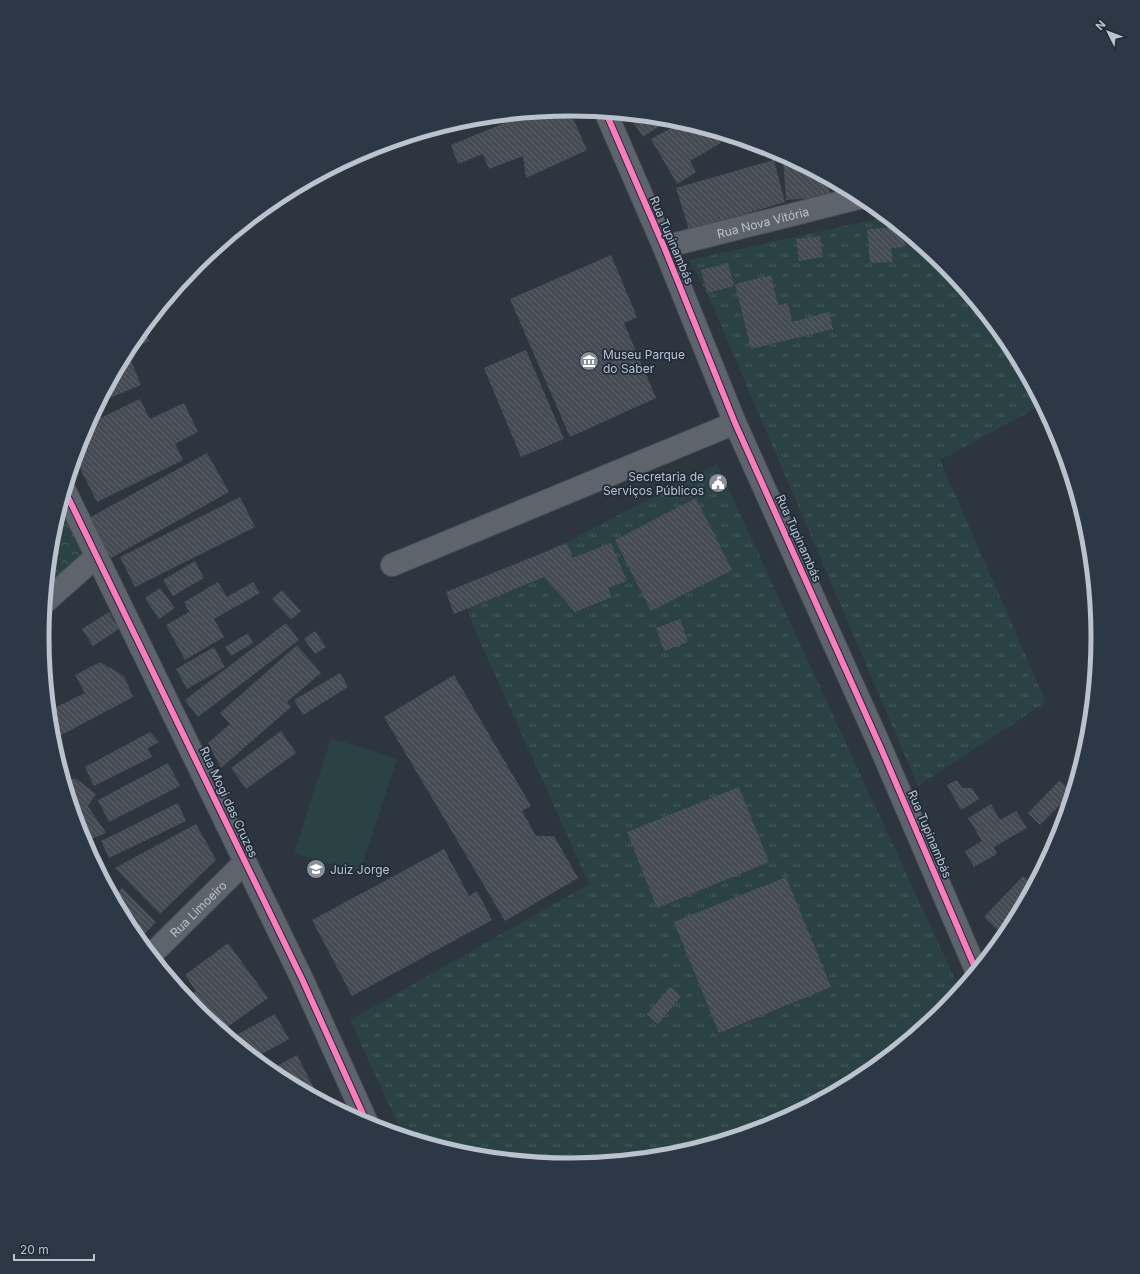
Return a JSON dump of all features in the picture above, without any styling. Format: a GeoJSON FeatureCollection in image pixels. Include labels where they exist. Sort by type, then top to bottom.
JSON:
{"type":"FeatureCollection","features":[{"type":"Feature","properties":{"kind":"street","name":"Rua Tupinambás"},"geometry":{"type":"LineString","coordinates":[[608,117],[664,247],[735,423],[880,746],[974,965]]}},
{"type":"Feature","properties":{"kind":"street","name":"Rua Nova Vitória"},"geometry":{"type":"LineString","coordinates":[[664,247],[852,200]]}},
{"type":"Feature","properties":{"kind":"street"},"geometry":{"type":"LineString","coordinates":[[392,565],[735,423]]}},
{"type":"Feature","properties":{"kind":"street","name":"Rua Mogi das Cruzes"},"geometry":{"type":"LineString","coordinates":[[68,498],[302,979],[363,1115]]}},
{"type":"Feature","properties":{"kind":"street"},"geometry":{"type":"LineString","coordinates":[[51,597],[97,556]]}},
{"type":"Feature","properties":{"kind":"street","name":"Rua Limoeiro"},"geometry":{"type":"LineString","coordinates":[[155,951],[245,862]]}},
{"type":"Feature","properties":{"kind":"green space"},"geometry":{"type":"Polygon","coordinates":[[[879,218],[914,245],[962,293],[1003,348],[1037,408],[940,460],[1046,702],[918,786],[707,293],[689,260],[879,218]]]}},
{"type":"Feature","properties":{"kind":"green space"},"geometry":{"type":"Polygon","coordinates":[[[717,464],[958,985],[914,1029],[887,1050],[830,1088],[800,1104],[769,1118],[705,1140],[638,1154],[604,1157],[536,1157],[502,1154],[435,1140],[400,1129],[350,1020],[589,884],[473,626],[463,590],[567,542],[717,464]]]}},
{"type":"Feature","properties":{"kind":"green space"},"geometry":{"type":"Polygon","coordinates":[[[64,515],[88,552],[52,585],[53,569],[64,515]]]}},
{"type":"Feature","properties":{"kind":"green space"},"geometry":{"type":"Polygon","coordinates":[[[331,738],[397,759],[360,873],[294,853],[331,738]]]}},
{"type":"Feature","properties":{"kind":"building"},"geometry":{"type":"Polygon","coordinates":[[[572,116],[587,150],[526,178],[523,156],[489,169],[483,154],[458,164],[451,145],[515,119],[572,116]]]}},
{"type":"Feature","properties":{"kind":"building"},"geometry":{"type":"Polygon","coordinates":[[[631,119],[662,124],[643,137],[631,119]]]}},
{"type":"Feature","properties":{"kind":"building"},"geometry":{"type":"Polygon","coordinates":[[[674,126],[718,138],[721,143],[690,161],[696,172],[677,184],[651,139],[674,126]]]}},
{"type":"Feature","properties":{"kind":"building"},"geometry":{"type":"Polygon","coordinates":[[[774,160],[785,202],[689,230],[676,188],[774,160]]]}},
{"type":"Feature","properties":{"kind":"building"},"geometry":{"type":"Polygon","coordinates":[[[783,162],[829,186],[830,197],[786,200],[783,162]]]}},
{"type":"Feature","properties":{"kind":"building"},"geometry":{"type":"Polygon","coordinates":[[[891,227],[904,238],[905,247],[891,248],[893,262],[870,263],[867,229],[891,227]]]}},
{"type":"Feature","properties":{"kind":"building"},"geometry":{"type":"Polygon","coordinates":[[[820,236],[823,257],[799,261],[796,239],[820,236]]]}},
{"type":"Feature","properties":{"kind":"building","name":"Museu Parque do Saber"},"geometry":{"type":"Polygon","coordinates":[[[611,255],[637,317],[624,323],[656,398],[570,437],[510,299],[611,255]]]}},
{"type":"Feature","properties":{"kind":"building"},"geometry":{"type":"Polygon","coordinates":[[[728,263],[734,286],[707,293],[701,270],[728,263]]]}},
{"type":"Feature","properties":{"kind":"building"},"geometry":{"type":"Polygon","coordinates":[[[771,275],[778,305],[788,303],[792,322],[829,312],[833,329],[751,349],[735,284],[771,275]]]}},
{"type":"Feature","properties":{"kind":"building"},"geometry":{"type":"Polygon","coordinates":[[[147,335],[149,341],[139,345],[147,335]]]}},
{"type":"Feature","properties":{"kind":"building"},"geometry":{"type":"Polygon","coordinates":[[[526,350],[564,439],[521,457],[484,368],[526,350]]]}},
{"type":"Feature","properties":{"kind":"building"},"geometry":{"type":"Polygon","coordinates":[[[130,359],[141,385],[107,399],[130,359]]]}},
{"type":"Feature","properties":{"kind":"building"},"geometry":{"type":"Polygon","coordinates":[[[140,399],[150,419],[184,403],[198,432],[175,444],[183,460],[97,502],[79,465],[97,420],[140,399]]]}},
{"type":"Feature","properties":{"kind":"building"},"geometry":{"type":"Polygon","coordinates":[[[207,453],[229,492],[111,558],[89,518],[207,453]]]}},
{"type":"Feature","properties":{"kind":"building"},"geometry":{"type":"Polygon","coordinates":[[[240,497],[255,527],[135,587],[120,557],[240,497]]]}},
{"type":"Feature","properties":{"kind":"building"},"geometry":{"type":"Polygon","coordinates":[[[696,498],[732,570],[651,611],[615,540],[696,498]]]}},
{"type":"Feature","properties":{"kind":"building"},"geometry":{"type":"Polygon","coordinates":[[[567,543],[573,558],[611,543],[627,581],[608,588],[612,597],[575,612],[544,577],[454,614],[446,592],[567,543]]]}},
{"type":"Feature","properties":{"kind":"building"},"geometry":{"type":"Polygon","coordinates":[[[195,561],[204,578],[173,596],[163,580],[195,561]]]}},
{"type":"Feature","properties":{"kind":"building"},"geometry":{"type":"Polygon","coordinates":[[[218,582],[227,597],[253,582],[260,593],[214,619],[224,637],[185,660],[166,625],[189,612],[184,602],[218,582]]]}},
{"type":"Feature","properties":{"kind":"building"},"geometry":{"type":"Polygon","coordinates":[[[160,588],[175,608],[159,619],[145,598],[160,588]]]}},
{"type":"Feature","properties":{"kind":"building"},"geometry":{"type":"Polygon","coordinates":[[[282,590],[301,611],[291,620],[272,599],[282,590]]]}},
{"type":"Feature","properties":{"kind":"building"},"geometry":{"type":"Polygon","coordinates":[[[109,612],[119,629],[93,646],[82,629],[109,612]]]}},
{"type":"Feature","properties":{"kind":"building"},"geometry":{"type":"Polygon","coordinates":[[[680,619],[688,642],[664,651],[656,628],[680,619]]]}},
{"type":"Feature","properties":{"kind":"building"},"geometry":{"type":"Polygon","coordinates":[[[286,623],[299,640],[198,717],[185,700],[286,623]]]}},
{"type":"Feature","properties":{"kind":"building"},"geometry":{"type":"Polygon","coordinates":[[[315,631],[326,647],[315,654],[304,639],[315,631]]]}},
{"type":"Feature","properties":{"kind":"building"},"geometry":{"type":"Polygon","coordinates":[[[248,633],[253,643],[231,656],[225,647],[248,633]]]}},
{"type":"Feature","properties":{"kind":"building"},"geometry":{"type":"Polygon","coordinates":[[[297,645],[321,673],[287,702],[291,707],[221,768],[208,743],[230,724],[220,713],[297,645]]]}},
{"type":"Feature","properties":{"kind":"building"},"geometry":{"type":"Polygon","coordinates":[[[214,647],[225,667],[187,689],[176,669],[214,647]]]}},
{"type":"Feature","properties":{"kind":"building"},"geometry":{"type":"Polygon","coordinates":[[[100,662],[124,676],[133,697],[59,737],[53,701],[56,707],[85,693],[75,675],[100,662]]]}},
{"type":"Feature","properties":{"kind":"building"},"geometry":{"type":"Polygon","coordinates":[[[340,673],[348,687],[303,715],[294,700],[340,673]]]}},
{"type":"Feature","properties":{"kind":"building"},"geometry":{"type":"Polygon","coordinates":[[[454,675],[531,806],[522,811],[536,836],[554,836],[578,878],[505,921],[384,717],[454,675]]]}},
{"type":"Feature","properties":{"kind":"building"},"geometry":{"type":"Polygon","coordinates":[[[281,731],[296,753],[246,789],[231,768],[281,731]]]}},
{"type":"Feature","properties":{"kind":"building"},"geometry":{"type":"Polygon","coordinates":[[[150,732],[159,742],[148,748],[152,757],[94,786],[85,767],[150,732]]]}},
{"type":"Feature","properties":{"kind":"building"},"geometry":{"type":"Polygon","coordinates":[[[168,763],[180,786],[109,822],[98,800],[168,763]]]}},
{"type":"Feature","properties":{"kind":"building"},"geometry":{"type":"Polygon","coordinates":[[[75,778],[96,794],[88,806],[106,833],[91,839],[70,780],[75,778]]]}},
{"type":"Feature","properties":{"kind":"building"},"geometry":{"type":"Polygon","coordinates":[[[957,780],[962,788],[972,788],[979,799],[961,810],[947,785],[957,780]]]}},
{"type":"Feature","properties":{"kind":"building"},"geometry":{"type":"Polygon","coordinates":[[[1060,780],[1068,788],[1064,801],[1040,825],[1028,813],[1060,780]]]}},
{"type":"Feature","properties":{"kind":"building"},"geometry":{"type":"Polygon","coordinates":[[[739,787],[769,862],[657,908],[627,832],[739,787]]]}},
{"type":"Feature","properties":{"kind":"building"},"geometry":{"type":"Polygon","coordinates":[[[178,803],[186,821],[109,858],[101,841],[178,803]]]}},
{"type":"Feature","properties":{"kind":"building"},"geometry":{"type":"Polygon","coordinates":[[[991,804],[1000,820],[1016,811],[1027,828],[994,847],[997,854],[974,867],[965,851],[982,841],[968,818],[991,804]]]}},
{"type":"Feature","properties":{"kind":"building"},"geometry":{"type":"Polygon","coordinates":[[[196,824],[216,860],[160,914],[115,868],[196,824]]]}},
{"type":"Feature","properties":{"kind":"building"},"geometry":{"type":"Polygon","coordinates":[[[444,849],[469,896],[477,891],[492,920],[352,996],[312,920],[444,849]]]}},
{"type":"Feature","properties":{"kind":"building"},"geometry":{"type":"Polygon","coordinates":[[[1023,876],[1029,882],[1021,898],[999,931],[984,917],[1023,876]]]}},
{"type":"Feature","properties":{"kind":"building"},"geometry":{"type":"Polygon","coordinates":[[[786,877],[831,987],[719,1033],[674,922],[786,877]]]}},
{"type":"Feature","properties":{"kind":"building"},"geometry":{"type":"Polygon","coordinates":[[[122,888],[156,922],[144,935],[137,926],[117,893],[122,888]]]}},
{"type":"Feature","properties":{"kind":"building"},"geometry":{"type":"Polygon","coordinates":[[[228,943],[268,998],[225,1028],[191,994],[196,991],[185,975],[228,943]]]}},
{"type":"Feature","properties":{"kind":"building"},"geometry":{"type":"Polygon","coordinates":[[[670,987],[681,996],[658,1024],[647,1014],[670,987]]]}},
{"type":"Feature","properties":{"kind":"building"},"geometry":{"type":"Polygon","coordinates":[[[275,1014],[289,1039],[260,1055],[235,1036],[275,1014]]]}},
{"type":"Feature","properties":{"kind":"building"},"geometry":{"type":"Polygon","coordinates":[[[297,1055],[316,1091],[282,1070],[279,1065],[297,1055]]]}},
{"type":"Feature","properties":{"kind":"cycle path"},"geometry":{"type":"LineString","coordinates":[[608,117],[664,247],[735,423],[880,746],[974,965]]}},
{"type":"Feature","properties":{"kind":"cycle path"},"geometry":{"type":"LineString","coordinates":[[68,498],[302,979],[363,1115]]}},
{"type":"Feature","properties":{"kind":"place","name":"Museu Parque do Saber"},"geometry":{"type":"Point","coordinates":[589,361]}},
{"type":"Feature","properties":{"kind":"place","name":"Secretaria de Serviços Públicos"},"geometry":{"type":"Point","coordinates":[718,483]}},
{"type":"Feature","properties":{"kind":"place","name":"Juiz Jorge"},"geometry":{"type":"Point","coordinates":[316,869]}}]}
